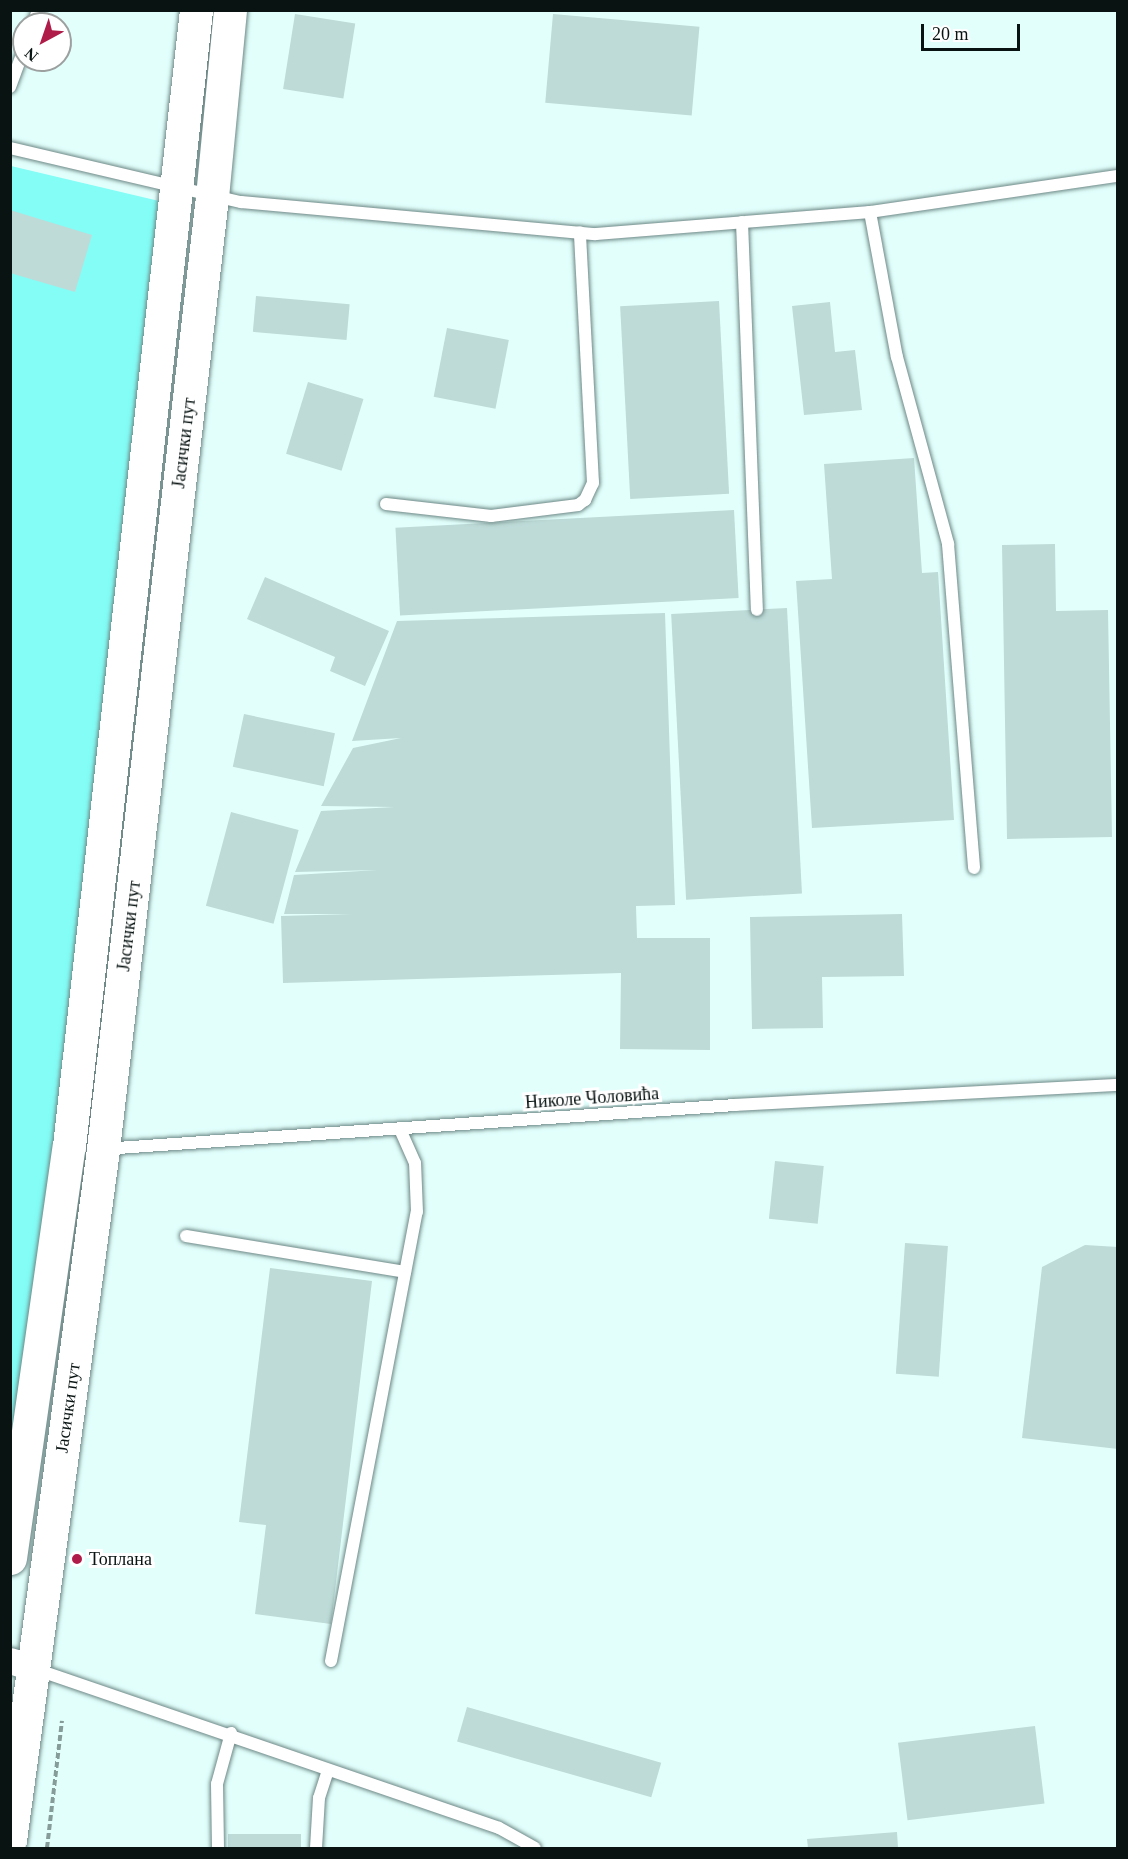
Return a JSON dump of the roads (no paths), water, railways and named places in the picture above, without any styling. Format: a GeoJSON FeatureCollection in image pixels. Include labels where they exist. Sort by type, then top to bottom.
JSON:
{"type":"FeatureCollection","features":[{"type":"Feature","properties":{"kind":"main road","name":"Јасички пут"},"geometry":{"type":"LineString","coordinates":[[10,1558],[86,1148],[196,10]]}},
{"type":"Feature","properties":{"kind":"main road","name":"Јасички пут"},"geometry":{"type":"LineString","coordinates":[[10,1840],[22,1664],[86,1148],[212,197],[230,10]]}},
{"type":"Feature","properties":{"kind":"lane"},"geometry":{"type":"LineString","coordinates":[[10,87],[16,72]]}},
{"type":"Feature","properties":{"kind":"lane"},"geometry":{"type":"LineString","coordinates":[[10,148],[212,197],[580,232],[870,212],[1118,176]]}},
{"type":"Feature","properties":{"kind":"lane"},"geometry":{"type":"LineString","coordinates":[[870,212],[897,357],[948,544],[974,868]]}},
{"type":"Feature","properties":{"kind":"lane"},"geometry":{"type":"LineString","coordinates":[[742,222],[758,610]]}},
{"type":"Feature","properties":{"kind":"lane"},"geometry":{"type":"LineString","coordinates":[[386,504],[491,516],[578,506],[585,500],[593,483],[580,232]]}},
{"type":"Feature","properties":{"kind":"lane","name":"Николе Чоловића"},"geometry":{"type":"LineString","coordinates":[[86,1148],[401,1131],[735,1105],[1118,1085]]}},
{"type":"Feature","properties":{"kind":"lane"},"geometry":{"type":"LineString","coordinates":[[331,1661],[417,1212],[418,1180],[401,1131]]}},
{"type":"Feature","properties":{"kind":"lane"},"geometry":{"type":"LineString","coordinates":[[186,1236],[405,1272]]}},
{"type":"Feature","properties":{"kind":"lane"},"geometry":{"type":"LineString","coordinates":[[22,1664],[231,1733],[328,1770],[500,1828],[535,1848]]}},
{"type":"Feature","properties":{"kind":"lane"},"geometry":{"type":"LineString","coordinates":[[218,1848],[217,1784],[231,1733]]}},
{"type":"Feature","properties":{"kind":"lane"},"geometry":{"type":"LineString","coordinates":[[316,1848],[319,1798],[328,1770]]}},
{"type":"Feature","properties":{"kind":"place","name":"Топлана"},"geometry":{"type":"Point","coordinates":[77,1559]}}]}
